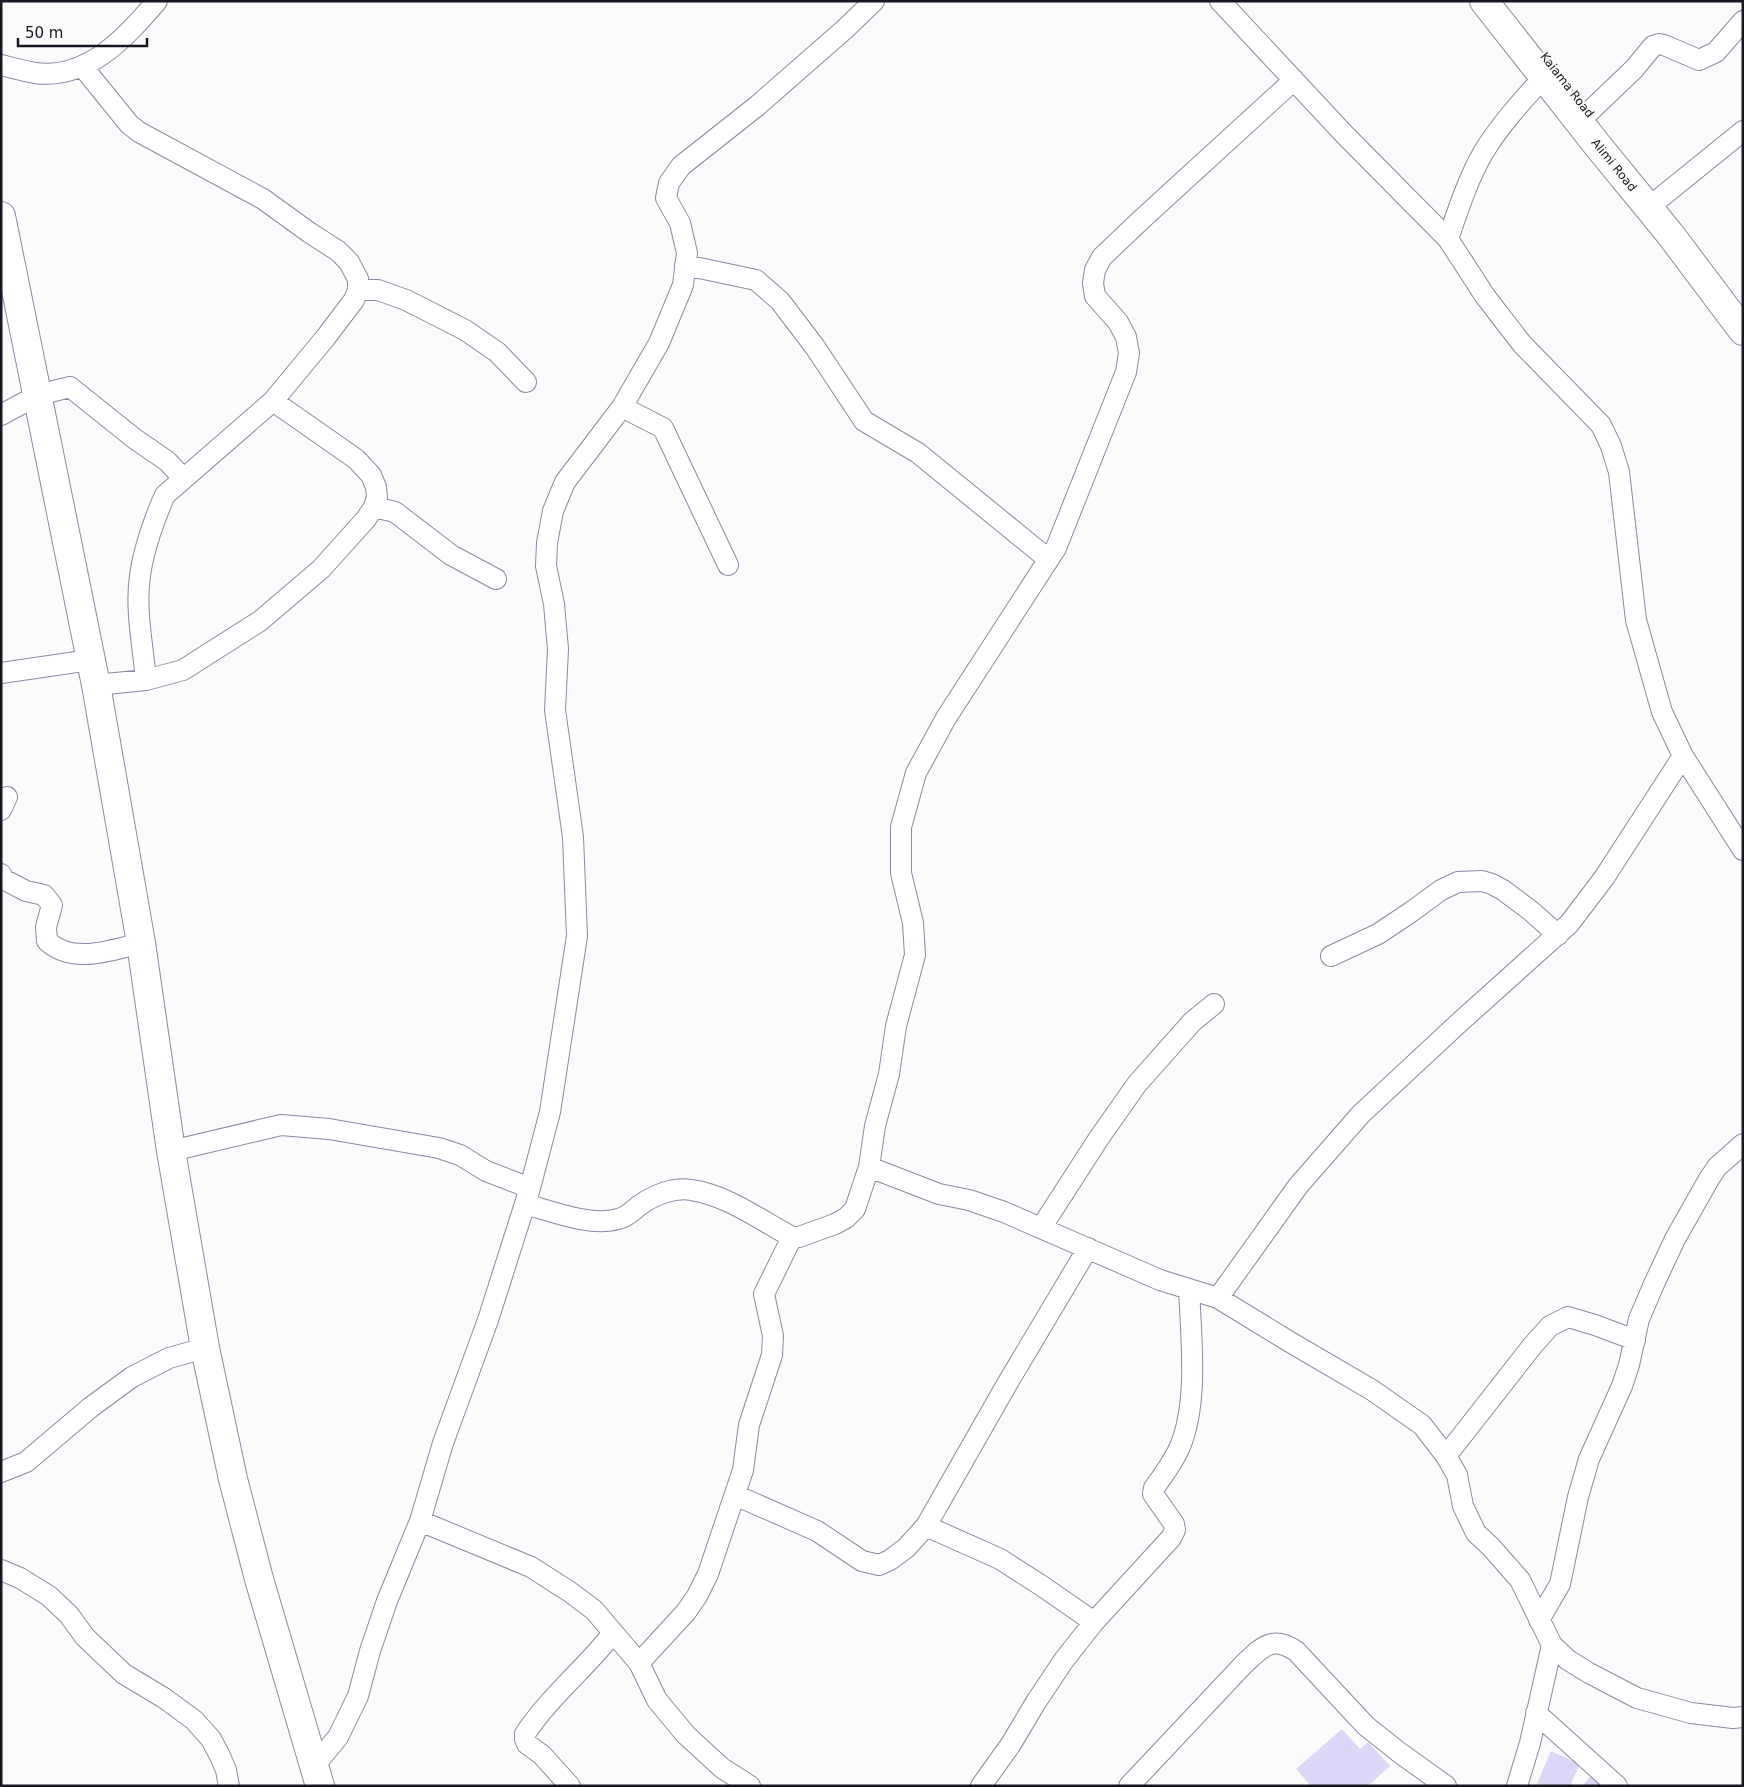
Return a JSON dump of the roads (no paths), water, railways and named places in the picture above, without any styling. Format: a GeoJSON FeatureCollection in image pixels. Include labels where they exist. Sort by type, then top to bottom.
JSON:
{"type":"FeatureCollection","features":[{"type":"Feature","properties":{"kind":"main road","name":"Alimi Road"},"geometry":{"type":"LineString","coordinates":[[1484,1],[1543,78],[1670,234],[1743,331]]}},
{"type":"Feature","properties":{"kind":"main road","name":"Kaiama Road"},"geometry":{"type":"LineString","coordinates":[[1501,1],[1659,199],[1743,312]]}},
{"type":"Feature","properties":{"kind":"main road"},"geometry":{"type":"LineString","coordinates":[[1,216],[93,672],[141,943],[171,1151],[204,1348],[233,1479],[259,1580],[317,1776]]}},
{"type":"Feature","properties":{"kind":"street"},"geometry":{"type":"LineString","coordinates":[[1,65],[36,73],[56,73],[82,66],[100,57],[132,30],[157,1]]}},
{"type":"Feature","properties":{"kind":"street"},"geometry":{"type":"LineString","coordinates":[[317,1776],[358,1696],[386,1601],[420,1521],[443,1443],[488,1320],[527,1196],[550,1112],[577,936],[573,837],[555,710],[558,649],[554,604],[546,566],[547,543],[553,511],[565,482],[622,407],[659,343],[683,285],[686,253],[680,223],[666,198],[669,183],[681,166],[757,106],[874,1]]}},
{"type":"Feature","properties":{"kind":"street"},"geometry":{"type":"LineString","coordinates":[[1220,1],[1357,147],[1448,239],[1485,296],[1517,337],[1600,425],[1611,446],[1619,472],[1636,620],[1662,712],[1683,756],[1743,850]]}},
{"type":"Feature","properties":{"kind":"street"},"geometry":{"type":"LineString","coordinates":[[1589,112],[1634,70],[1653,46],[1664,45],[1699,60],[1716,52],[1742,23]]}},
{"type":"Feature","properties":{"kind":"street"},"geometry":{"type":"LineString","coordinates":[[82,66],[129,124],[139,132],[263,199],[310,234],[338,251],[349,262],[358,279],[358,290],[354,300],[273,401],[165,494],[156,513],[140,576],[139,609],[146,680]]}},
{"type":"Feature","properties":{"kind":"street"},"geometry":{"type":"LineString","coordinates":[[1448,239],[1461,203],[1483,153],[1512,111],[1543,78]]}},
{"type":"Feature","properties":{"kind":"street"},"geometry":{"type":"LineString","coordinates":[[171,1151],[281,1125],[329,1129],[439,1148],[460,1156],[527,1196],[574,1217],[606,1222],[627,1216],[641,1204],[665,1192],[690,1190],[730,1202],[792,1237],[799,1237],[835,1224],[851,1213],[858,1202],[869,1167],[875,1126],[889,1074],[896,1026],[915,955],[913,923],[901,873],[901,827],[916,773],[946,718],[1056,548],[1126,372],[1129,353],[1126,337],[1118,322],[1096,296],[1092,283],[1095,270],[1102,257],[1294,80]]}},
{"type":"Feature","properties":{"kind":"street"},"geometry":{"type":"LineString","coordinates":[[1659,199],[1743,132]]}},
{"type":"Feature","properties":{"kind":"street"},"geometry":{"type":"LineString","coordinates":[[685,265],[756,280],[765,286],[780,301],[815,347],[864,421],[918,453],[1048,559]]}},
{"type":"Feature","properties":{"kind":"street"},"geometry":{"type":"LineString","coordinates":[[358,290],[378,290],[399,298],[465,330],[497,352],[526,382]]}},
{"type":"Feature","properties":{"kind":"street"},"geometry":{"type":"LineString","coordinates":[[1,415],[38,395],[70,387],[135,439],[167,461],[183,478]]}},
{"type":"Feature","properties":{"kind":"street"},"geometry":{"type":"LineString","coordinates":[[1,673],[93,672],[146,680],[183,670],[260,621],[321,569],[366,519],[374,507],[377,497],[376,487],[371,475],[356,459],[273,401]]}},
{"type":"Feature","properties":{"kind":"street"},"geometry":{"type":"LineString","coordinates":[[622,407],[663,428],[728,565]]}},
{"type":"Feature","properties":{"kind":"street"},"geometry":{"type":"LineString","coordinates":[[374,507],[395,512],[451,555],[496,579]]}},
{"type":"Feature","properties":{"kind":"street"},"geometry":{"type":"LineString","coordinates":[[1218,1298],[1298,1186],[1361,1114],[1569,924],[1604,878],[1683,756]]}},
{"type":"Feature","properties":{"kind":"street"},"geometry":{"type":"LineString","coordinates":[[1,874],[3,879],[26,891],[44,895],[52,905],[46,928],[47,941],[55,948],[75,954],[88,954],[141,943]]}},
{"type":"Feature","properties":{"kind":"street"},"geometry":{"type":"LineString","coordinates":[[1331,956],[1378,934],[1441,890],[1458,882],[1482,881],[1504,890],[1558,934]]}},
{"type":"Feature","properties":{"kind":"street"},"geometry":{"type":"LineString","coordinates":[[1041,1228],[1099,1138],[1137,1084],[1192,1022],[1214,1004]]}},
{"type":"Feature","properties":{"kind":"street"},"geometry":{"type":"LineString","coordinates":[[1539,1620],[1560,1584],[1578,1497],[1589,1459],[1622,1386],[1629,1365],[1639,1319],[1654,1284],[1693,1206],[1717,1167],[1743,1144]]}},
{"type":"Feature","properties":{"kind":"street"},"geometry":{"type":"LineString","coordinates":[[869,1167],[939,1194],[969,1200],[1004,1212],[1160,1280],[1218,1298],[1372,1390],[1422,1425],[1446,1456],[1457,1475],[1463,1506],[1476,1533],[1520,1580],[1552,1645],[1568,1660],[1636,1698],[1691,1713],[1733,1718],[1743,1717]]}},
{"type":"Feature","properties":{"kind":"street"},"geometry":{"type":"LineString","coordinates":[[639,1664],[686,1612],[697,1596],[708,1574],[743,1470],[749,1425],[772,1355],[773,1336],[764,1294],[792,1237]]}},
{"type":"Feature","properties":{"kind":"street"},"geometry":{"type":"LineString","coordinates":[[735,1494],[817,1530],[862,1561],[879,1565],[890,1560],[906,1548],[926,1526],[1002,1392],[1088,1248]]}},
{"type":"Feature","properties":{"kind":"street"},"geometry":{"type":"LineString","coordinates":[[981,1786],[1011,1744],[1064,1660],[1094,1622],[1171,1538],[1175,1530],[1174,1524],[1153,1494],[1154,1488],[1179,1449],[1188,1419],[1192,1392],[1188,1289]]}},
{"type":"Feature","properties":{"kind":"street"},"geometry":{"type":"LineString","coordinates":[[1446,1456],[1550,1326],[1568,1317],[1595,1324],[1634,1340]]}},
{"type":"Feature","properties":{"kind":"street"},"geometry":{"type":"LineString","coordinates":[[1,1472],[26,1462],[91,1407],[132,1377],[169,1358],[204,1348]]}},
{"type":"Feature","properties":{"kind":"street"},"geometry":{"type":"LineString","coordinates":[[420,1521],[531,1567],[594,1610],[639,1664],[657,1700],[686,1735],[722,1768],[750,1786]]}},
{"type":"Feature","properties":{"kind":"street"},"geometry":{"type":"LineString","coordinates":[[926,1526],[1000,1559],[1094,1622]]}},
{"type":"Feature","properties":{"kind":"street"},"geometry":{"type":"LineString","coordinates":[[1,1570],[20,1578],[49,1596],[69,1615],[85,1637],[124,1674],[164,1698],[194,1720],[211,1739],[220,1756],[226,1770],[228,1786]]}},
{"type":"Feature","properties":{"kind":"street"},"geometry":{"type":"LineString","coordinates":[[570,1786],[552,1764],[527,1744],[525,1734],[554,1697],[596,1655],[613,1633]]}},
{"type":"Feature","properties":{"kind":"street"},"geometry":{"type":"LineString","coordinates":[[1129,1786],[1244,1664],[1262,1647],[1276,1642],[1289,1646],[1296,1651],[1366,1726],[1446,1786]]}},
{"type":"Feature","properties":{"kind":"street"},"geometry":{"type":"LineString","coordinates":[[1517,1786],[1552,1645]]}},
{"type":"Feature","properties":{"kind":"street"},"geometry":{"type":"LineString","coordinates":[[1536,1713],[1617,1786]]}}]}
